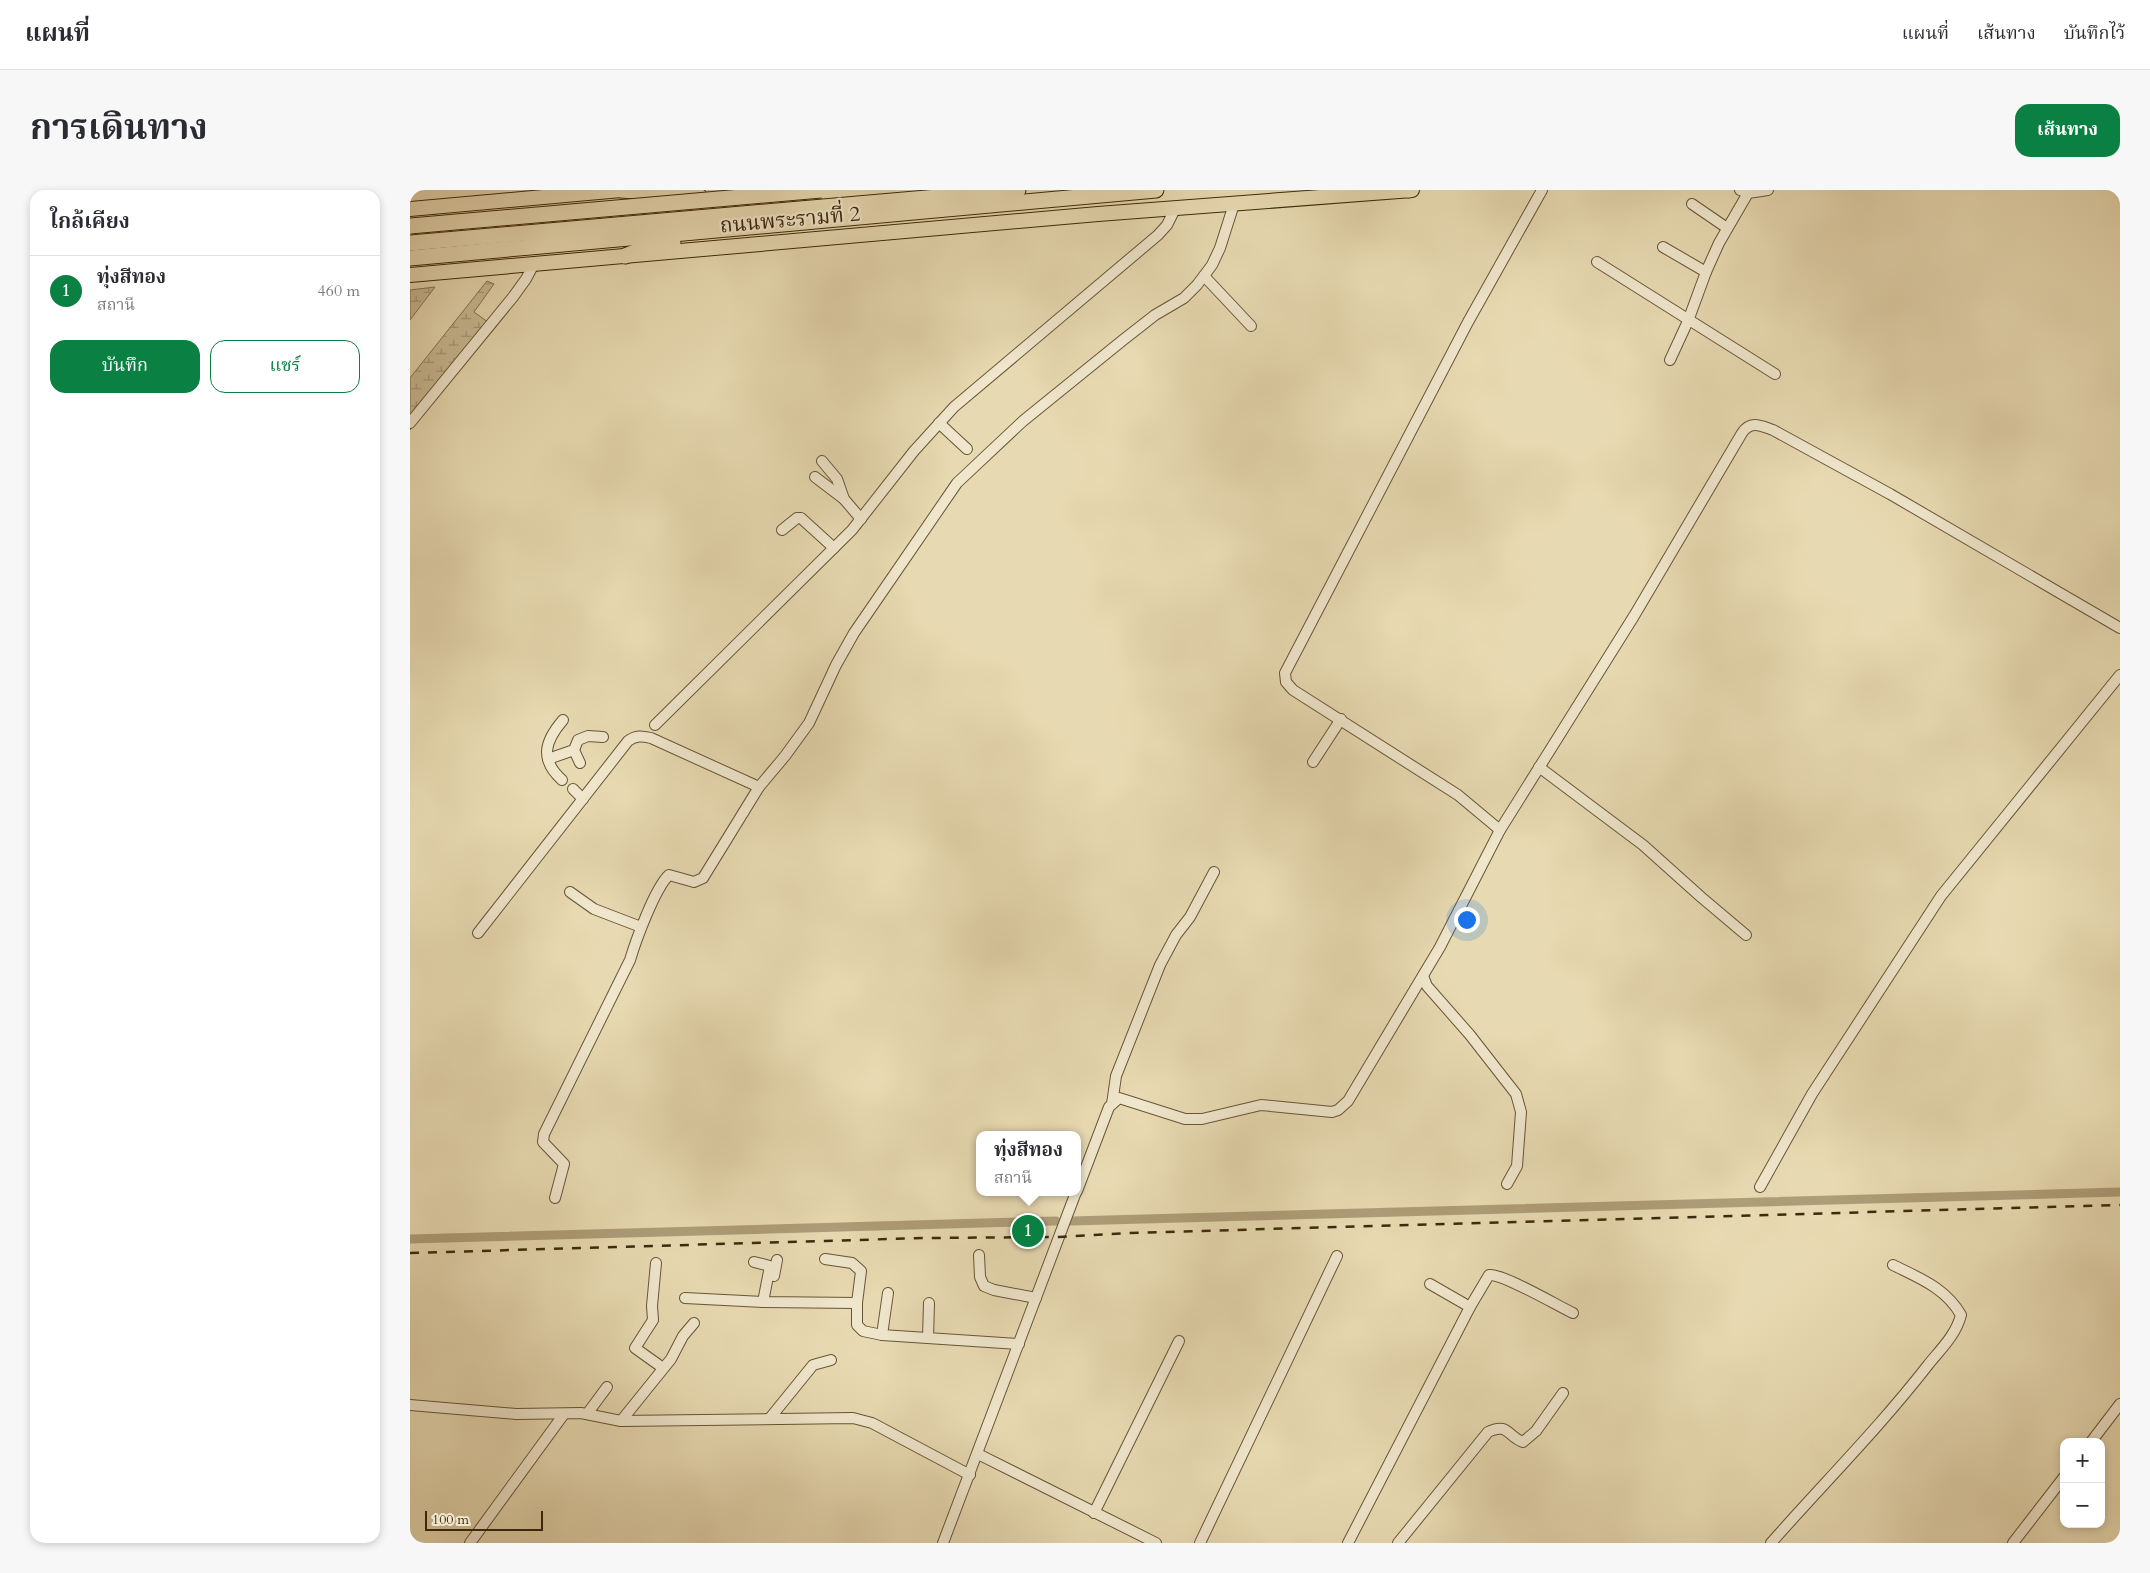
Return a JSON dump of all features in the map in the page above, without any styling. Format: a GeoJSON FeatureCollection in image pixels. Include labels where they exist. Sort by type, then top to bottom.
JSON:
{"type":"FeatureCollection","features":[{"type":"Feature","properties":{"kind":"highway"},"geometry":{"type":"LineString","coordinates":[[621,190],[727,199]]}},
{"type":"Feature","properties":{"kind":"highway"},"geometry":{"type":"LineString","coordinates":[[410,227],[821,190]]}},
{"type":"Feature","properties":{"kind":"highway","name":"ถนนพระรามที่ 2"},"geometry":{"type":"LineString","coordinates":[[410,227],[830,190]]}},
{"type":"Feature","properties":{"kind":"highway"},"geometry":{"type":"LineString","coordinates":[[410,243],[1018,190]]}},
{"type":"Feature","properties":{"kind":"highway","name":"ถนนพระรามที่ 2"},"geometry":{"type":"LineString","coordinates":[[410,258],[1156,190]]}},
{"type":"Feature","properties":{"kind":"highway"},"geometry":{"type":"LineString","coordinates":[[625,256],[645,248],[697,238],[728,229]]}},
{"type":"Feature","properties":{"kind":"main road"},"geometry":{"type":"LineString","coordinates":[[410,209],[516,195],[621,190]]}},
{"type":"Feature","properties":{"kind":"main road","name":"ถนนพระรามที่ 2"},"geometry":{"type":"LineString","coordinates":[[410,275],[1410,190]]}},
{"type":"Feature","properties":{"kind":"street"},"geometry":{"type":"LineString","coordinates":[[1500,830],[1458,795],[1293,690],[1286,682],[1285,673],[1468,322],[1542,190]]}},
{"type":"Feature","properties":{"kind":"street"},"geometry":{"type":"LineString","coordinates":[[1670,360],[1689,319],[1706,272],[1744,191],[1768,190]]}},
{"type":"Feature","properties":{"kind":"street"},"geometry":{"type":"LineString","coordinates":[[555,1198],[564,1164],[545,1147],[543,1142],[544,1134],[630,960],[641,927],[664,880],[669,875],[694,882],[703,878],[759,787],[786,756],[809,723],[836,665],[854,633],[957,483],[1023,421],[1155,315],[1184,298],[1204,276],[1220,248],[1234,204]]}},
{"type":"Feature","properties":{"kind":"street"},"geometry":{"type":"LineString","coordinates":[[1692,204],[1728,228]]}},
{"type":"Feature","properties":{"kind":"street"},"geometry":{"type":"LineString","coordinates":[[655,725],[834,548],[861,519],[938,423],[970,392],[1158,235],[1167,225],[1175,209]]}},
{"type":"Feature","properties":{"kind":"street"},"geometry":{"type":"LineString","coordinates":[[1663,247],[1706,272]]}},
{"type":"Feature","properties":{"kind":"street"},"geometry":{"type":"LineString","coordinates":[[1597,262],[1775,374]]}},
{"type":"Feature","properties":{"kind":"street"},"geometry":{"type":"LineString","coordinates":[[410,423],[517,291],[534,264]]}},
{"type":"Feature","properties":{"kind":"street"},"geometry":{"type":"LineString","coordinates":[[1204,276],[1251,326]]}},
{"type":"Feature","properties":{"kind":"street"},"geometry":{"type":"LineString","coordinates":[[938,423],[967,449]]}},
{"type":"Feature","properties":{"kind":"street"},"geometry":{"type":"LineString","coordinates":[[1112,1104],[1120,1098],[1126,1099],[1185,1119],[1202,1119],[1260,1105],[1332,1112],[1338,1110],[1354,1093],[1440,947],[1500,830],[1634,616],[1742,433],[1750,425],[1758,424],[1773,430],[1890,494],[2120,628]]}},
{"type":"Feature","properties":{"kind":"street"},"geometry":{"type":"LineString","coordinates":[[822,461],[837,479],[844,499]]}},
{"type":"Feature","properties":{"kind":"street"},"geometry":{"type":"LineString","coordinates":[[815,476],[844,499],[861,519]]}},
{"type":"Feature","properties":{"kind":"street"},"geometry":{"type":"LineString","coordinates":[[782,530],[797,518],[801,518],[834,548]]}},
{"type":"Feature","properties":{"kind":"street"},"geometry":{"type":"LineString","coordinates":[[1760,1187],[1812,1094],[1941,896],[2120,675]]}},
{"type":"Feature","properties":{"kind":"street"},"geometry":{"type":"LineString","coordinates":[[1313,762],[1340,719]]}},
{"type":"Feature","properties":{"kind":"street"},"geometry":{"type":"LineString","coordinates":[[562,780],[554,772],[548,759],[547,742],[563,720]]}},
{"type":"Feature","properties":{"kind":"street"},"geometry":{"type":"LineString","coordinates":[[478,933],[628,740],[640,736],[651,738],[759,787]]}},
{"type":"Feature","properties":{"kind":"street"},"geometry":{"type":"LineString","coordinates":[[580,763],[574,750],[575,743],[582,737],[603,737]]}},
{"type":"Feature","properties":{"kind":"street"},"geometry":{"type":"LineString","coordinates":[[548,759],[574,750]]}},
{"type":"Feature","properties":{"kind":"street"},"geometry":{"type":"LineString","coordinates":[[1539,768],[1643,845],[1746,935]]}},
{"type":"Feature","properties":{"kind":"street"},"geometry":{"type":"LineString","coordinates":[[572,789],[583,799]]}},
{"type":"Feature","properties":{"kind":"street"},"geometry":{"type":"LineString","coordinates":[[1081,1182],[1112,1104],[1116,1076],[1160,965],[1176,935],[1190,917],[1214,872]]}},
{"type":"Feature","properties":{"kind":"street"},"geometry":{"type":"LineString","coordinates":[[570,892],[594,909],[641,927]]}},
{"type":"Feature","properties":{"kind":"street"},"geometry":{"type":"LineString","coordinates":[[1423,976],[1427,986],[1470,1035],[1516,1094],[1521,1112],[1517,1166],[1507,1184]]}},
{"type":"Feature","properties":{"kind":"street"},"geometry":{"type":"LineString","coordinates":[[943,1543],[1075,1196]]}},
{"type":"Feature","properties":{"kind":"street"},"geometry":{"type":"LineString","coordinates":[[979,1255],[980,1277],[984,1286],[994,1290],[1036,1298]]}},
{"type":"Feature","properties":{"kind":"street"},"geometry":{"type":"LineString","coordinates":[[1200,1543],[1336,1256]]}},
{"type":"Feature","properties":{"kind":"street"},"geometry":{"type":"LineString","coordinates":[[825,1259],[852,1263],[861,1271],[856,1303],[857,1325],[859,1329],[882,1334],[1019,1344]]}},
{"type":"Feature","properties":{"kind":"street"},"geometry":{"type":"LineString","coordinates":[[766,1302],[777,1260]]}},
{"type":"Feature","properties":{"kind":"street"},"geometry":{"type":"LineString","coordinates":[[754,1262],[770,1266],[766,1302]]}},
{"type":"Feature","properties":{"kind":"street"},"geometry":{"type":"LineString","coordinates":[[656,1263],[652,1306],[653,1320],[635,1348],[663,1368]]}},
{"type":"Feature","properties":{"kind":"street"},"geometry":{"type":"LineString","coordinates":[[1771,1543],[1897,1405],[1952,1336],[1959,1323],[1961,1315],[1954,1302],[1939,1289],[1893,1264]]}},
{"type":"Feature","properties":{"kind":"street"},"geometry":{"type":"LineString","coordinates":[[1348,1543],[1486,1278],[1494,1274],[1573,1313]]}},
{"type":"Feature","properties":{"kind":"street"},"geometry":{"type":"LineString","coordinates":[[1430,1284],[1470,1307]]}},
{"type":"Feature","properties":{"kind":"street"},"geometry":{"type":"LineString","coordinates":[[882,1334],[888,1293]]}},
{"type":"Feature","properties":{"kind":"street"},"geometry":{"type":"LineString","coordinates":[[685,1298],[766,1302],[856,1303]]}},
{"type":"Feature","properties":{"kind":"street"},"geometry":{"type":"LineString","coordinates":[[928,1338],[929,1303]]}},
{"type":"Feature","properties":{"kind":"street"},"geometry":{"type":"LineString","coordinates":[[621,1420],[663,1368],[686,1331],[694,1323]]}},
{"type":"Feature","properties":{"kind":"street"},"geometry":{"type":"LineString","coordinates":[[1094,1513],[1179,1341]]}},
{"type":"Feature","properties":{"kind":"street"},"geometry":{"type":"LineString","coordinates":[[770,1418],[813,1365],[831,1360]]}},
{"type":"Feature","properties":{"kind":"street"},"geometry":{"type":"LineString","coordinates":[[587,1414],[607,1387]]}},
{"type":"Feature","properties":{"kind":"street"},"geometry":{"type":"LineString","coordinates":[[1398,1543],[1488,1432],[1499,1428],[1504,1429],[1523,1442],[1536,1430],[1562,1393]]}},
{"type":"Feature","properties":{"kind":"street"},"geometry":{"type":"LineString","coordinates":[[410,1404],[501,1413],[587,1414],[621,1420],[770,1418],[863,1420],[970,1475]]}},
{"type":"Feature","properties":{"kind":"street"},"geometry":{"type":"LineString","coordinates":[[2094,1438],[2120,1404]]}},
{"type":"Feature","properties":{"kind":"street"},"geometry":{"type":"LineString","coordinates":[[470,1543],[564,1414]]}},
{"type":"Feature","properties":{"kind":"street"},"geometry":{"type":"LineString","coordinates":[[978,1454],[1156,1543]]}},
{"type":"Feature","properties":{"kind":"street"},"geometry":{"type":"LineString","coordinates":[[2013,1543],[2060,1482]]}},
{"type":"Feature","properties":{"kind":"green space"},"geometry":{"type":"Polygon","coordinates":[[[487,281],[494,284],[474,312],[492,325],[410,430],[410,378],[487,281]]]}},
{"type":"Feature","properties":{"kind":"green space"},"geometry":{"type":"Polygon","coordinates":[[[435,287],[410,320],[410,290],[435,287]]]}},
{"type":"Feature","properties":{"kind":"waterway"},"geometry":{"type":"LineString","coordinates":[[1071,1221],[2120,1192]]}},
{"type":"Feature","properties":{"kind":"waterway"},"geometry":{"type":"LineString","coordinates":[[410,1239],[1056,1221]]}},
{"type":"Feature","properties":{"kind":"railway"},"geometry":{"type":"LineString","coordinates":[[410,1253],[925,1238],[1060,1237],[1127,1233],[2120,1205]]}},
{"type":"Feature","properties":{"kind":"place","name":"ทุ่งสีทอง"},"geometry":{"type":"Point","coordinates":[1028,1231]}}]}
